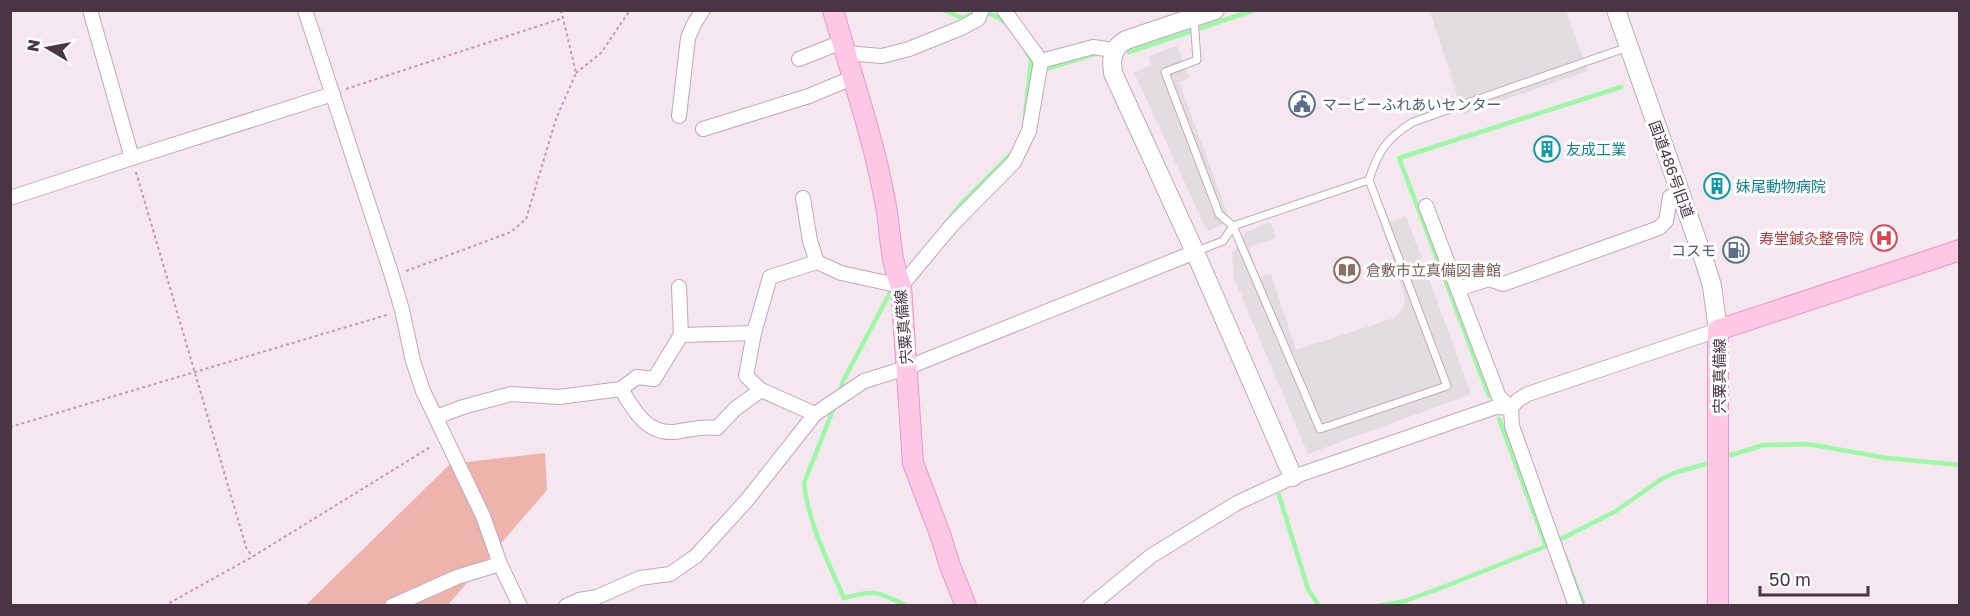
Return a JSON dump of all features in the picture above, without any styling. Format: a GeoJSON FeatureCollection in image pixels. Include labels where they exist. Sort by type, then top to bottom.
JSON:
{"type":"FeatureCollection","features":[{"type":"Feature","properties":{"kind":"main road","name":"宍粟真備線"},"geometry":{"type":"LineString","coordinates":[[833,10],[868,130],[885,202],[893,266],[901,286],[913,463],[966,606]]}},
{"type":"Feature","properties":{"kind":"main road","name":"宍粟真備線"},"geometry":{"type":"LineString","coordinates":[[1719,606],[1718,330],[1959,250]]}},
{"type":"Feature","properties":{"kind":"street"},"geometry":{"type":"LineString","coordinates":[[90,10],[132,158]]}},
{"type":"Feature","properties":{"kind":"street"},"geometry":{"type":"LineString","coordinates":[[305,10],[392,276],[413,361],[423,391],[483,516],[500,564],[520,606]]}},
{"type":"Feature","properties":{"kind":"street"},"geometry":{"type":"LineString","coordinates":[[679,116],[688,38],[703,10]]}},
{"type":"Feature","properties":{"kind":"street"},"geometry":{"type":"LineString","coordinates":[[799,59],[843,48],[882,56],[909,49],[978,19],[982,10]]}},
{"type":"Feature","properties":{"kind":"street"},"geometry":{"type":"LineString","coordinates":[[815,414],[761,390],[746,376],[754,333],[770,277],[818,262],[841,273],[901,286],[952,225],[1014,162],[1029,131],[1041,61],[1004,10]]}},
{"type":"Feature","properties":{"kind":"street"},"geometry":{"type":"LineString","coordinates":[[1215,10],[1195,26],[1126,40],[1118,44],[1113,51],[1111,61],[1113,73],[1195,252],[1293,477]]}},
{"type":"Feature","properties":{"kind":"street","name":"国道486号旧道"},"geometry":{"type":"LineString","coordinates":[[1616,10],[1712,286],[1718,330]]}},
{"type":"Feature","properties":{"kind":"street"},"geometry":{"type":"LineString","coordinates":[[1041,61],[1093,47],[1113,51]]}},
{"type":"Feature","properties":{"kind":"street"},"geometry":{"type":"LineString","coordinates":[[703,129],[809,96],[852,78]]}},
{"type":"Feature","properties":{"kind":"street"},"geometry":{"type":"LineString","coordinates":[[10,198],[333,94]]}},
{"type":"Feature","properties":{"kind":"street"},"geometry":{"type":"LineString","coordinates":[[1458,289],[1489,279],[1503,284],[1659,228],[1665,221],[1670,197],[1681,193]]}},
{"type":"Feature","properties":{"kind":"street"},"geometry":{"type":"LineString","coordinates":[[803,198],[810,241],[818,262]]}},
{"type":"Feature","properties":{"kind":"street"},"geometry":{"type":"LineString","coordinates":[[1426,206],[1499,398],[1511,408]]}},
{"type":"Feature","properties":{"kind":"street"},"geometry":{"type":"LineString","coordinates":[[566,606],[579,600],[598,601],[640,578],[670,574],[696,556],[747,500],[815,414],[864,381],[906,368],[1195,252]]}},
{"type":"Feature","properties":{"kind":"street"},"geometry":{"type":"LineString","coordinates":[[435,417],[463,406],[511,394],[560,397],[621,388],[637,377],[654,379],[681,335],[679,287]]}},
{"type":"Feature","properties":{"kind":"street"},"geometry":{"type":"LineString","coordinates":[[1576,606],[1512,426],[1511,408],[1528,394],[1718,330]]}},
{"type":"Feature","properties":{"kind":"street"},"geometry":{"type":"LineString","coordinates":[[681,335],[754,333]]}},
{"type":"Feature","properties":{"kind":"street"},"geometry":{"type":"LineString","coordinates":[[621,388],[634,412],[653,428],[672,432],[702,426],[717,428],[735,409],[761,390]]}},
{"type":"Feature","properties":{"kind":"street"},"geometry":{"type":"LineString","coordinates":[[1090,606],[1150,556],[1237,503],[1293,477],[1496,407],[1511,408]]}},
{"type":"Feature","properties":{"kind":"street"},"geometry":{"type":"LineString","coordinates":[[392,606],[457,577],[500,564]]}},
{"type":"Feature","properties":{"kind":"lane"},"geometry":{"type":"LineString","coordinates":[[1195,26],[1197,60],[1165,72],[1219,214],[1233,225],[1320,429],[1447,386],[1369,180],[1381,150],[1394,134],[1413,122],[1628,47]]}},
{"type":"Feature","properties":{"kind":"lane"},"geometry":{"type":"LineString","coordinates":[[1195,252],[1223,241],[1233,225],[1369,180]]}},
{"type":"Feature","properties":{"kind":"path"},"geometry":{"type":"LineString","coordinates":[[561,10],[576,73]]}},
{"type":"Feature","properties":{"kind":"path"},"geometry":{"type":"LineString","coordinates":[[392,276],[511,232],[526,219],[556,119],[576,73],[601,53],[630,10]]}},
{"type":"Feature","properties":{"kind":"path"},"geometry":{"type":"LineString","coordinates":[[333,94],[563,18]]}},
{"type":"Feature","properties":{"kind":"path"},"geometry":{"type":"LineString","coordinates":[[132,158],[246,547],[252,556]]}},
{"type":"Feature","properties":{"kind":"path"},"geometry":{"type":"LineString","coordinates":[[10,427],[402,310]]}},
{"type":"Feature","properties":{"kind":"path"},"geometry":{"type":"LineString","coordinates":[[164,606],[252,556],[446,438]]}},
{"type":"Feature","properties":{"kind":"shaded area"},"geometry":{"type":"Polygon","coordinates":[[[1430,11],[1566,11],[1588,71],[1463,114],[1430,11]]]}},
{"type":"Feature","properties":{"kind":"shaded area"},"geometry":{"type":"Polygon","coordinates":[[[1177,46],[1189,78],[1179,82],[1230,221],[1207,231],[1134,72],[1151,66],[1149,56],[1177,46]]]}},
{"type":"Feature","properties":{"kind":"shaded area"},"geometry":{"type":"Polygon","coordinates":[[[1406,216],[1471,394],[1308,454],[1234,278],[1232,254],[1246,232],[1270,222],[1276,238],[1249,247],[1259,277],[1271,274],[1296,350],[1394,318],[1400,312],[1405,297],[1381,225],[1406,216]]]}},
{"type":"Feature","properties":{"kind":"shaded area"},"geometry":{"type":"Polygon","coordinates":[[[545,453],[547,490],[448,605],[305,606],[450,464],[545,453]]]}},
{"type":"Feature","properties":{"kind":"waterway"},"geometry":{"type":"LineString","coordinates":[[943,10],[963,18],[975,13],[987,13],[1008,25]]}},
{"type":"Feature","properties":{"kind":"waterway"},"geometry":{"type":"LineString","coordinates":[[1129,52],[1254,10]]}},
{"type":"Feature","properties":{"kind":"waterway"},"geometry":{"type":"LineString","coordinates":[[1025,117],[1031,59],[1026,52]]}},
{"type":"Feature","properties":{"kind":"waterway"},"geometry":{"type":"LineString","coordinates":[[1046,69],[1095,54]]}},
{"type":"Feature","properties":{"kind":"waterway"},"geometry":{"type":"LineString","coordinates":[[1489,396],[1399,158],[1621,87]]}},
{"type":"Feature","properties":{"kind":"waterway"},"geometry":{"type":"LineString","coordinates":[[946,223],[961,204],[1012,153]]}},
{"type":"Feature","properties":{"kind":"waterway"},"geometry":{"type":"LineString","coordinates":[[839,395],[842,383],[893,287]]}},
{"type":"Feature","properties":{"kind":"waterway"},"geometry":{"type":"LineString","coordinates":[[835,405],[804,483],[814,527],[844,598],[864,593],[877,593],[907,606]]}},
{"type":"Feature","properties":{"kind":"waterway"},"geometry":{"type":"LineString","coordinates":[[1499,419],[1546,546]]}},
{"type":"Feature","properties":{"kind":"waterway"},"geometry":{"type":"LineString","coordinates":[[1731,455],[1764,445],[1808,444],[1887,458],[1960,465]]}},
{"type":"Feature","properties":{"kind":"waterway"},"geometry":{"type":"LineString","coordinates":[[1378,606],[1405,601],[1549,545],[1616,511],[1660,480],[1674,473],[1709,463]]}},
{"type":"Feature","properties":{"kind":"waterway"},"geometry":{"type":"LineString","coordinates":[[1279,495],[1308,589],[1319,606]]}},
{"type":"Feature","properties":{"kind":"waterway"},"geometry":{"type":"LineString","coordinates":[[1565,556],[1584,606]]}},
{"type":"Feature","properties":{"kind":"place","name":"マービーふれあいセンター"},"geometry":{"type":"Point","coordinates":[1302,104]}},
{"type":"Feature","properties":{"kind":"place","name":"友成工業"},"geometry":{"type":"Point","coordinates":[1547,149]}},
{"type":"Feature","properties":{"kind":"place","name":"妹尾動物病院"},"geometry":{"type":"Point","coordinates":[1717,186]}},
{"type":"Feature","properties":{"kind":"place","name":"寿堂鍼灸整骨院"},"geometry":{"type":"Point","coordinates":[1884,238]}},
{"type":"Feature","properties":{"kind":"place","name":"コスモ"},"geometry":{"type":"Point","coordinates":[1736,250]}},
{"type":"Feature","properties":{"kind":"place","name":"倉敷市立真備図書館"},"geometry":{"type":"Point","coordinates":[1347,270]}}]}
